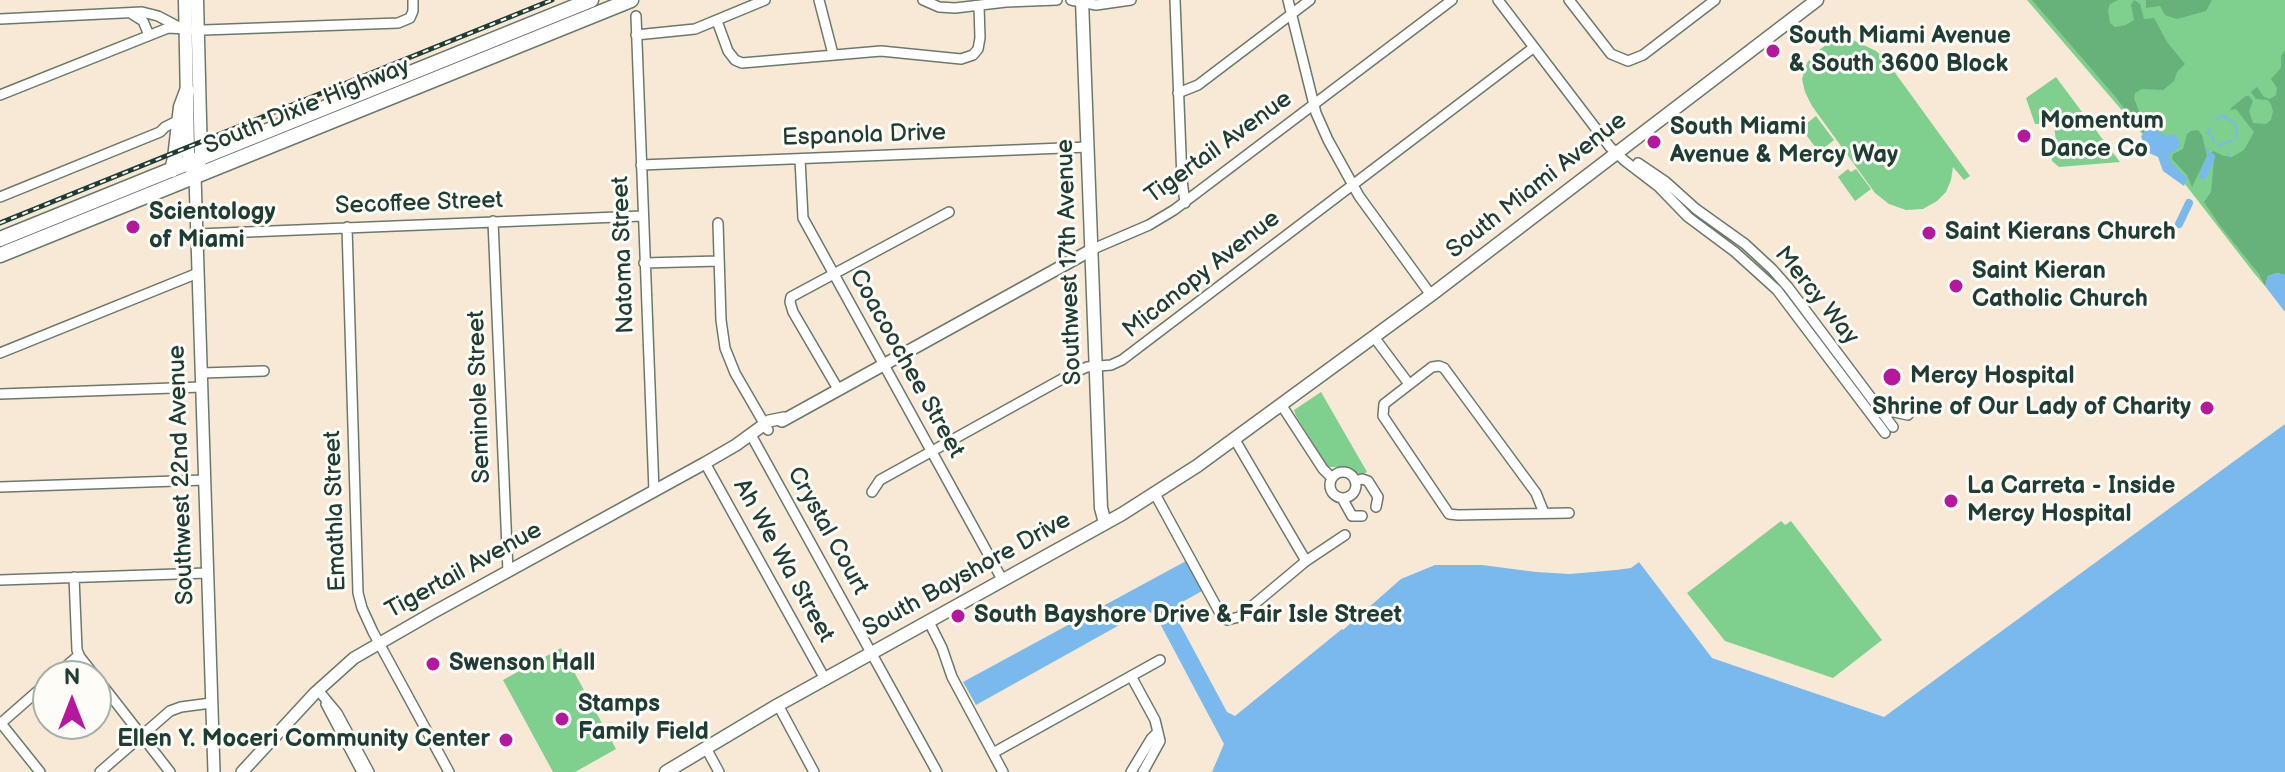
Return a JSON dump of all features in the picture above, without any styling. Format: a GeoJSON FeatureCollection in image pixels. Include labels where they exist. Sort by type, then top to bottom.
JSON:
{"type":"FeatureCollection","features":[{"type":"Feature","properties":{"kind":"highway","name":"South Dixie Highway"},"geometry":{"type":"LineString","coordinates":[[0,255],[195,165],[591,0]]}},
{"type":"Feature","properties":{"kind":"highway","name":"South Dixie Highway"},"geometry":{"type":"LineString","coordinates":[[0,239],[172,170],[195,165],[629,0]]}},
{"type":"Feature","properties":{"kind":"highway"},"geometry":{"type":"LineString","coordinates":[[172,170],[181,107],[187,91]]}},
{"type":"Feature","properties":{"kind":"main road","name":"Southwest 22nd Avenue"},"geometry":{"type":"LineString","coordinates":[[185,0],[195,165]]}},
{"type":"Feature","properties":{"kind":"main road","name":"Southwest 22nd Avenue"},"geometry":{"type":"LineString","coordinates":[[195,165],[187,91],[188,29],[197,0]]}},
{"type":"Feature","properties":{"kind":"main road","name":"South Miami Avenue"},"geometry":{"type":"LineString","coordinates":[[1282,406],[1817,0]]}},
{"type":"Feature","properties":{"kind":"main road","name":"Southwest 17th Avenue"},"geometry":{"type":"LineString","coordinates":[[1079,1],[1093,249],[1101,508],[1105,523]]}},
{"type":"Feature","properties":{"kind":"main road","name":"South Bayshore Drive"},"geometry":{"type":"LineString","coordinates":[[666,772],[778,705],[1155,494],[1282,406]]}},
{"type":"Feature","properties":{"kind":"street"},"geometry":{"type":"LineString","coordinates":[[0,95],[168,28],[398,23],[410,18],[413,0]]}},
{"type":"Feature","properties":{"kind":"street"},"geometry":{"type":"LineString","coordinates":[[636,35],[684,31],[717,21],[765,0]]}},
{"type":"Feature","properties":{"kind":"street"},"geometry":{"type":"LineString","coordinates":[[819,0],[833,54]]}},
{"type":"Feature","properties":{"kind":"street"},"geometry":{"type":"LineString","coordinates":[[923,0],[943,8],[1057,0]]}},
{"type":"Feature","properties":{"kind":"street"},"geometry":{"type":"LineString","coordinates":[[1079,1],[1096,5],[1131,0]]}},
{"type":"Feature","properties":{"kind":"street"},"geometry":{"type":"LineString","coordinates":[[1175,0],[1185,203]]}},
{"type":"Feature","properties":{"kind":"street"},"geometry":{"type":"LineString","coordinates":[[1288,0],[1314,105],[1328,140],[1352,185],[1431,295]]}},
{"type":"Feature","properties":{"kind":"street"},"geometry":{"type":"LineString","coordinates":[[1178,93],[1198,85],[1310,0]]}},
{"type":"Feature","properties":{"kind":"street","name":"Tigertail Avenue"},"geometry":{"type":"LineString","coordinates":[[242,772],[344,665],[752,437],[773,420],[784,418],[1093,249],[1149,225],[1185,203],[1452,0]]}},
{"type":"Feature","properties":{"kind":"street"},"geometry":{"type":"LineString","coordinates":[[1498,0],[1617,153]]}},
{"type":"Feature","properties":{"kind":"street"},"geometry":{"type":"LineString","coordinates":[[1569,0],[1605,48],[1615,58],[1625,61],[1643,55],[1715,0]]}},
{"type":"Feature","properties":{"kind":"street"},"geometry":{"type":"LineString","coordinates":[[717,21],[728,51],[742,63],[881,51],[952,59],[970,57],[976,53],[979,44],[979,6]]}},
{"type":"Feature","properties":{"kind":"street"},"geometry":{"type":"LineString","coordinates":[[0,19],[142,12],[188,29]]}},
{"type":"Feature","properties":{"kind":"street"},"geometry":{"type":"LineString","coordinates":[[132,14],[143,21],[149,35]]}},
{"type":"Feature","properties":{"kind":"street","name":"Natoma Street"},"geometry":{"type":"LineString","coordinates":[[636,16],[654,491]]}},
{"type":"Feature","properties":{"kind":"street","name":"Micanopy Avenue"},"geometry":{"type":"LineString","coordinates":[[872,492],[880,480],[1071,374],[1087,367],[1111,365],[1122,360],[1533,48]]}},
{"type":"Feature","properties":{"kind":"street"},"geometry":{"type":"LineString","coordinates":[[0,197],[160,132],[179,120]]}},
{"type":"Feature","properties":{"kind":"street"},"geometry":{"type":"LineString","coordinates":[[160,132],[178,135]]}},
{"type":"Feature","properties":{"kind":"street","name":"Espanola Drive"},"geometry":{"type":"LineString","coordinates":[[641,165],[1088,147]]}},
{"type":"Feature","properties":{"kind":"street","name":"Mercy Way"},"geometry":{"type":"LineString","coordinates":[[1617,153],[1660,177],[1747,246],[1778,276],[1819,338]]}},
{"type":"Feature","properties":{"kind":"street","name":"Mercy Way"},"geometry":{"type":"LineString","coordinates":[[1617,153],[1659,187],[1688,217],[1735,252],[1777,290],[1819,338],[1889,430]]}},
{"type":"Feature","properties":{"kind":"street","name":"Coacoochee Street"},"geometry":{"type":"LineString","coordinates":[[800,159],[802,214],[1003,581]]}},
{"type":"Feature","properties":{"kind":"street","name":"Southwest 22nd Avenue"},"geometry":{"type":"LineString","coordinates":[[195,165],[214,772]]}},
{"type":"Feature","properties":{"kind":"street"},"geometry":{"type":"LineString","coordinates":[[1688,217],[1693,206]]}},
{"type":"Feature","properties":{"kind":"street"},"geometry":{"type":"LineString","coordinates":[[838,389],[793,312],[791,297],[949,212]]}},
{"type":"Feature","properties":{"kind":"street","name":"Secoffee Street"},"geometry":{"type":"LineString","coordinates":[[198,234],[642,216]]}},
{"type":"Feature","properties":{"kind":"street","name":"Seminole Street"},"geometry":{"type":"LineString","coordinates":[[493,221],[508,572]]}},
{"type":"Feature","properties":{"kind":"street"},"geometry":{"type":"LineString","coordinates":[[718,223],[721,320],[725,348],[735,373],[766,428]]}},
{"type":"Feature","properties":{"kind":"street","name":"Emathla Street"},"geometry":{"type":"LineString","coordinates":[[347,227],[357,588],[362,608],[379,643],[449,772]]}},
{"type":"Feature","properties":{"kind":"street"},"geometry":{"type":"LineString","coordinates":[[1735,252],[1747,246]]}},
{"type":"Feature","properties":{"kind":"street"},"geometry":{"type":"LineString","coordinates":[[644,263],[719,261]]}},
{"type":"Feature","properties":{"kind":"street"},"geometry":{"type":"LineString","coordinates":[[0,353],[198,273]]}},
{"type":"Feature","properties":{"kind":"street"},"geometry":{"type":"LineString","coordinates":[[1374,337],[1409,384]]}},
{"type":"Feature","properties":{"kind":"street"},"geometry":{"type":"LineString","coordinates":[[1544,513],[1536,493],[1444,368],[1432,367],[1386,402],[1382,414],[1451,514],[1569,513]]}},
{"type":"Feature","properties":{"kind":"street"},"geometry":{"type":"LineString","coordinates":[[202,373],[264,371]]}},
{"type":"Feature","properties":{"kind":"street"},"geometry":{"type":"LineString","coordinates":[[0,394],[202,387]]}},
{"type":"Feature","properties":{"kind":"street"},"geometry":{"type":"LineString","coordinates":[[1869,401],[1889,411],[1908,415]]}},
{"type":"Feature","properties":{"kind":"street"},"geometry":{"type":"LineString","coordinates":[[1282,406],[1332,478]]}},
{"type":"Feature","properties":{"kind":"street","name":"Crystal Court"},"geometry":{"type":"LineString","coordinates":[[752,437],[937,772]]}},
{"type":"Feature","properties":{"kind":"street"},"geometry":{"type":"LineString","coordinates":[[1235,440],[1306,561]]}},
{"type":"Feature","properties":{"kind":"street","name":"Ah We Wa Street"},"geometry":{"type":"LineString","coordinates":[[705,463],[825,679]]}},
{"type":"Feature","properties":{"kind":"street"},"geometry":{"type":"LineString","coordinates":[[1342,498],[1353,493],[1355,481],[1349,473],[1343,472],[1332,478],[1331,489],[1342,498],[1352,516],[1362,516]]}},
{"type":"Feature","properties":{"kind":"street"},"geometry":{"type":"LineString","coordinates":[[0,487],[205,480]]}},
{"type":"Feature","properties":{"kind":"street"},"geometry":{"type":"LineString","coordinates":[[1355,481],[1368,481],[1378,497],[1376,507]]}},
{"type":"Feature","properties":{"kind":"street"},"geometry":{"type":"LineString","coordinates":[[1155,494],[1221,615],[1229,620],[1239,617],[1306,561],[1345,535]]}},
{"type":"Feature","properties":{"kind":"street"},"geometry":{"type":"LineString","coordinates":[[0,580],[207,573]]}},
{"type":"Feature","properties":{"kind":"street"},"geometry":{"type":"LineString","coordinates":[[74,577],[77,647],[83,660]]}},
{"type":"Feature","properties":{"kind":"street"},"geometry":{"type":"LineString","coordinates":[[929,622],[952,677],[1003,772]]}},
{"type":"Feature","properties":{"kind":"street"},"geometry":{"type":"LineString","coordinates":[[73,660],[79,655]]}},
{"type":"Feature","properties":{"kind":"street"},"geometry":{"type":"LineString","coordinates":[[993,753],[1160,660]]}},
{"type":"Feature","properties":{"kind":"street"},"geometry":{"type":"LineString","coordinates":[[1131,676],[1155,720],[1160,741],[1143,772]]}},
{"type":"Feature","properties":{"kind":"street"},"geometry":{"type":"LineString","coordinates":[[318,690],[362,772]]}},
{"type":"Feature","properties":{"kind":"street"},"geometry":{"type":"LineString","coordinates":[[32,696],[0,723],[40,772]]}},
{"type":"Feature","properties":{"kind":"street"},"geometry":{"type":"LineString","coordinates":[[112,697],[170,772]]}},
{"type":"Feature","properties":{"kind":"street"},"geometry":{"type":"LineString","coordinates":[[325,701],[337,713],[369,772]]}},
{"type":"Feature","properties":{"kind":"street"},"geometry":{"type":"LineString","coordinates":[[100,772],[173,709],[211,703]]}},
{"type":"Feature","properties":{"kind":"street"},"geometry":{"type":"LineString","coordinates":[[778,705],[814,772]]}},
{"type":"Feature","properties":{"kind":"street"},"geometry":{"type":"LineString","coordinates":[[1131,772],[1158,732]]}},
{"type":"Feature","properties":{"kind":"street"},"geometry":{"type":"LineString","coordinates":[[706,748],[719,772]]}},
{"type":"Feature","properties":{"kind":"green space"},"geometry":{"type":"Polygon","coordinates":[[[2027,0],[2285,0],[2285,275],[2277,273],[2268,276],[2265,286],[2181,179],[2027,0]]]}},
{"type":"Feature","properties":{"kind":"green space"},"geometry":{"type":"Polygon","coordinates":[[[2032,0],[2118,0],[2110,4],[2108,10],[2110,23],[2115,27],[2134,20],[2131,5],[2134,0],[2140,4],[2144,19],[2154,18],[2167,42],[2185,64],[2174,81],[2163,90],[2142,89],[2135,93],[2140,114],[2148,126],[2143,133],[2114,95],[2032,0]]]}},
{"type":"Feature","properties":{"kind":"green space"},"geometry":{"type":"Polygon","coordinates":[[[2146,0],[2212,0],[2206,11],[2177,19],[2165,15],[2160,6],[2146,8],[2146,0]]]}},
{"type":"Feature","properties":{"kind":"green space"},"geometry":{"type":"Polygon","coordinates":[[[1853,40],[1885,59],[1970,176],[1964,180],[1953,167],[1946,192],[1923,209],[1906,210],[1889,204],[1875,193],[1805,92],[1802,79],[1807,63],[1816,52],[1829,43],[1853,40]]]}},
{"type":"Feature","properties":{"kind":"green space"},"geometry":{"type":"Polygon","coordinates":[[[2285,50],[2285,275],[2277,273],[2268,276],[2265,286],[2204,202],[2211,192],[2214,159],[2211,153],[2232,157],[2244,150],[2254,132],[2236,109],[2230,110],[2232,107],[2249,96],[2253,101],[2249,111],[2253,123],[2266,124],[2271,120],[2271,104],[2268,100],[2256,99],[2251,92],[2257,87],[2264,97],[2270,99],[2276,95],[2277,88],[2271,79],[2281,68],[2281,56],[2285,50]]]}},
{"type":"Feature","properties":{"kind":"green space"},"geometry":{"type":"Polygon","coordinates":[[[2056,77],[2120,162],[2059,167],[2052,161],[2056,143],[2054,124],[2035,124],[2026,98],[2056,77]]]}},
{"type":"Feature","properties":{"kind":"green space"},"geometry":{"type":"Polygon","coordinates":[[[1816,116],[1834,140],[1819,152],[1801,128],[1816,116]]]}},
{"type":"Feature","properties":{"kind":"green space"},"geometry":{"type":"Polygon","coordinates":[[[2198,130],[2207,156],[2192,187],[2187,175],[2172,159],[2173,154],[2183,149],[2187,134],[2198,130]]]}},
{"type":"Feature","properties":{"kind":"green space"},"geometry":{"type":"Polygon","coordinates":[[[1848,169],[1851,172],[1856,169],[1871,189],[1855,201],[1838,177],[1848,169]]]}},
{"type":"Feature","properties":{"kind":"green space"},"geometry":{"type":"Polygon","coordinates":[[[1321,392],[1367,472],[1361,475],[1348,467],[1328,467],[1296,416],[1294,410],[1321,392]]]}},
{"type":"Feature","properties":{"kind":"green space"},"geometry":{"type":"Polygon","coordinates":[[[1781,521],[1785,525],[1791,521],[1882,640],[1833,678],[1725,641],[1687,593],[1781,521]]]}},
{"type":"Feature","properties":{"kind":"green space","name":"Stamps Family Field"},"geometry":{"type":"Polygon","coordinates":[[[561,648],[616,749],[575,772],[553,772],[503,680],[561,648]]]}},
{"type":"Feature","properties":{"kind":"water"},"geometry":{"type":"Polygon","coordinates":[[[2152,125],[2167,136],[2175,134],[2180,143],[2180,147],[2169,154],[2171,163],[2187,178],[2184,186],[2163,171],[2158,157],[2147,152],[2141,136],[2152,125]]]}},
{"type":"Feature","properties":{"kind":"water"},"geometry":{"type":"Polygon","coordinates":[[[2277,273],[2285,275],[2285,312],[2265,286],[2268,276],[2277,273]]]}},
{"type":"Feature","properties":{"kind":"water"},"geometry":{"type":"Polygon","coordinates":[[[2285,424],[2285,772],[1212,772],[1224,744],[1156,616],[1148,611],[976,705],[963,682],[1186,561],[1202,591],[1177,605],[1175,615],[1227,712],[1235,716],[1343,630],[1401,579],[1435,565],[1482,565],[1570,574],[1631,568],[1639,562],[1712,658],[1884,717],[2285,424]]]}},
{"type":"Feature","properties":{"kind":"waterway"},"geometry":{"type":"LineString","coordinates":[[2217,120],[2221,115],[2232,121]]}},
{"type":"Feature","properties":{"kind":"waterway"},"geometry":{"type":"LineString","coordinates":[[2235,123],[2235,138]]}},
{"type":"Feature","properties":{"kind":"waterway"},"geometry":{"type":"LineString","coordinates":[[2210,129],[2207,133],[2214,142]]}},
{"type":"Feature","properties":{"kind":"waterway"},"geometry":{"type":"LineString","coordinates":[[2219,145],[2232,141]]}},
{"type":"Feature","properties":{"kind":"waterway"},"geometry":{"type":"LineString","coordinates":[[2207,149],[2211,157]]}},
{"type":"Feature","properties":{"kind":"waterway"},"geometry":{"type":"LineString","coordinates":[[2203,175],[2211,157]]}},
{"type":"Feature","properties":{"kind":"waterway"},"geometry":{"type":"LineString","coordinates":[[2179,224],[2189,203]]}},
{"type":"Feature","properties":{"kind":"railway"},"geometry":{"type":"LineString","coordinates":[[0,223],[552,0]]}},
{"type":"Feature","properties":{"kind":"place","name":"South Miami Avenue & South 3600 Block"},"geometry":{"type":"Point","coordinates":[1773,51]}},
{"type":"Feature","properties":{"kind":"place","name":"Momentum Dance Co"},"geometry":{"type":"Point","coordinates":[2024,136]}},
{"type":"Feature","properties":{"kind":"place","name":"South Miami Avenue & Mercy Way"},"geometry":{"type":"Point","coordinates":[1654,142]}},
{"type":"Feature","properties":{"kind":"place","name":"Scientology of Miami"},"geometry":{"type":"Point","coordinates":[133,227]}},
{"type":"Feature","properties":{"kind":"place","name":"Saint Kierans Church"},"geometry":{"type":"Point","coordinates":[1929,233]}},
{"type":"Feature","properties":{"kind":"place","name":"Saint Kieran Catholic Church"},"geometry":{"type":"Point","coordinates":[1956,286]}},
{"type":"Feature","properties":{"kind":"place","name":"Mercy Hospital"},"geometry":{"type":"Point","coordinates":[1892,377]}},
{"type":"Feature","properties":{"kind":"place","name":"Shrine of Our Lady of Charity"},"geometry":{"type":"Point","coordinates":[2207,408]}},
{"type":"Feature","properties":{"kind":"place","name":"La Carreta - Inside Mercy Hospital"},"geometry":{"type":"Point","coordinates":[1951,501]}},
{"type":"Feature","properties":{"kind":"place","name":"South Bayshore Drive & Fair Isle Street"},"geometry":{"type":"Point","coordinates":[958,616]}},
{"type":"Feature","properties":{"kind":"place","name":"Swenson Hall"},"geometry":{"type":"Point","coordinates":[433,664]}},
{"type":"Feature","properties":{"kind":"place","name":"Stamps Family Field"},"geometry":{"type":"Point","coordinates":[562,719]}},
{"type":"Feature","properties":{"kind":"place","name":"Ellen Y. Moceri Community Center"},"geometry":{"type":"Point","coordinates":[506,740]}}]}
